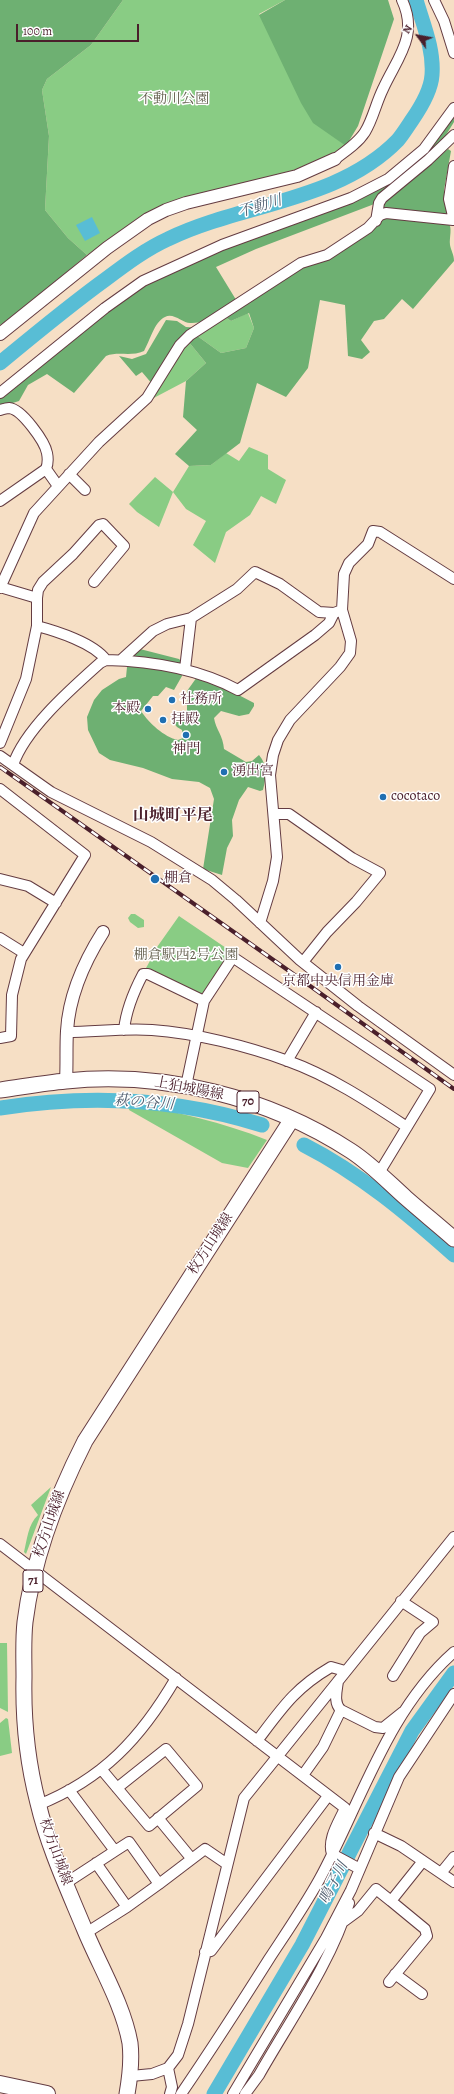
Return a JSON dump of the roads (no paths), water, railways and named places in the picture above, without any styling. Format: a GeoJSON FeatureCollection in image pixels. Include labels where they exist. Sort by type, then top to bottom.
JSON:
{"type":"FeatureCollection","features":[{"type":"Feature","properties":{"kind":"highway"},"geometry":{"type":"LineString","coordinates":[[0,2084],[47,2094]]}},
{"type":"Feature","properties":{"kind":"main road","name":"上狛城陽線"},"geometry":{"type":"LineString","coordinates":[[0,1090],[66,1081],[136,1080],[186,1086],[253,1103],[292,1119],[351,1152],[379,1173],[454,1239]]}},
{"type":"Feature","properties":{"kind":"main road","name":"枚方山城線"},"geometry":{"type":"LineString","coordinates":[[127,2094],[131,2076],[130,2043],[119,2009],[86,1934],[52,1848],[38,1805],[27,1752],[24,1714],[25,1623],[35,1571],[53,1510],[85,1441],[292,1119]]}},
{"type":"Feature","properties":{"kind":"street"},"geometry":{"type":"LineString","coordinates":[[0,334],[107,248],[148,219],[166,210],[186,203],[297,176],[336,159],[354,145],[365,133],[383,89],[398,63],[408,33],[409,21],[402,0]]}},
{"type":"Feature","properties":{"kind":"street"},"geometry":{"type":"LineString","coordinates":[[434,0],[444,20],[454,53]]}},
{"type":"Feature","properties":{"kind":"street"},"geometry":{"type":"LineString","coordinates":[[0,393],[105,308],[143,281],[222,244],[351,198],[381,183],[424,149],[454,108]]}},
{"type":"Feature","properties":{"kind":"street"},"geometry":{"type":"LineString","coordinates":[[376,221],[379,203],[382,198],[428,160],[454,135]]}},
{"type":"Feature","properties":{"kind":"street"},"geometry":{"type":"LineString","coordinates":[[37,598],[0,587],[34,513],[99,442],[147,398],[180,346],[190,336],[301,263],[327,255],[376,221],[380,215],[391,212],[454,220],[449,195],[454,166]]}},
{"type":"Feature","properties":{"kind":"street"},"geometry":{"type":"LineString","coordinates":[[0,410],[10,408],[14,409],[28,420],[46,449],[48,454],[46,469],[58,486]]}},
{"type":"Feature","properties":{"kind":"street"},"geometry":{"type":"LineString","coordinates":[[0,501],[46,469]]}},
{"type":"Feature","properties":{"kind":"street"},"geometry":{"type":"LineString","coordinates":[[69,474],[85,490]]}},
{"type":"Feature","properties":{"kind":"street"},"geometry":{"type":"LineString","coordinates":[[0,743],[26,679],[37,626],[37,598],[40,587],[43,582],[73,554],[99,525],[103,524],[124,546],[94,582]]}},
{"type":"Feature","properties":{"kind":"street"},"geometry":{"type":"LineString","coordinates":[[12,765],[21,746],[59,702],[100,663],[106,660],[120,660],[185,670],[214,678],[238,690],[315,635],[338,612],[345,571],[352,558],[368,544],[373,531],[380,532],[454,579]]}},
{"type":"Feature","properties":{"kind":"street"},"geometry":{"type":"LineString","coordinates":[[120,660],[153,632],[167,624],[192,618],[237,589],[251,574],[255,572],[280,584],[319,612],[338,612]]}},
{"type":"Feature","properties":{"kind":"street"},"geometry":{"type":"LineString","coordinates":[[260,923],[276,865],[278,848],[270,775],[278,740],[300,707],[340,667],[350,653],[351,641],[338,612]]}},
{"type":"Feature","properties":{"kind":"street"},"geometry":{"type":"LineString","coordinates":[[185,670],[192,618]]}},
{"type":"Feature","properties":{"kind":"street"},"geometry":{"type":"LineString","coordinates":[[37,626],[52,630],[95,649],[106,660]]}},
{"type":"Feature","properties":{"kind":"street"},"geometry":{"type":"LineString","coordinates":[[0,757],[51,792],[151,842],[207,877],[236,900],[302,962],[358,1006],[454,1075]]}},
{"type":"Feature","properties":{"kind":"street"},"geometry":{"type":"LineString","coordinates":[[0,789],[85,855],[24,953],[17,971],[12,995],[11,1036],[0,1038]]}},
{"type":"Feature","properties":{"kind":"street"},"geometry":{"type":"LineString","coordinates":[[274,814],[289,814],[352,858],[380,873],[356,902],[326,932],[302,962]]}},
{"type":"Feature","properties":{"kind":"street"},"geometry":{"type":"LineString","coordinates":[[0,879],[28,886],[56,903]]}},
{"type":"Feature","properties":{"kind":"street"},"geometry":{"type":"LineString","coordinates":[[66,1081],[67,1032],[72,998],[79,977],[91,951],[103,932]]}},
{"type":"Feature","properties":{"kind":"street"},"geometry":{"type":"LineString","coordinates":[[0,938],[24,953]]}},
{"type":"Feature","properties":{"kind":"street"},"geometry":{"type":"LineString","coordinates":[[186,1086],[204,1001],[231,960],[234,958],[430,1089],[379,1173]]}},
{"type":"Feature","properties":{"kind":"street"},"geometry":{"type":"LineString","coordinates":[[124,1030],[125,1021],[134,992],[143,974],[148,974],[204,1001]]}},
{"type":"Feature","properties":{"kind":"street"},"geometry":{"type":"LineString","coordinates":[[287,1061],[316,1012]]}},
{"type":"Feature","properties":{"kind":"street"},"geometry":{"type":"LineString","coordinates":[[67,1032],[152,1030],[227,1043],[287,1061],[342,1087],[407,1127]]}},
{"type":"Feature","properties":{"kind":"street"},"geometry":{"type":"LineString","coordinates":[[131,2076],[152,2074],[168,2068],[178,2056],[188,2024],[244,1798],[453,1538]]}},
{"type":"Feature","properties":{"kind":"street"},"geometry":{"type":"LineString","coordinates":[[0,1544],[345,1808],[331,1842],[334,1855],[358,1869]]}},
{"type":"Feature","properties":{"kind":"street"},"geometry":{"type":"LineString","coordinates":[[393,1676],[420,1633],[433,1622],[401,1601]]}},
{"type":"Feature","properties":{"kind":"street"},"geometry":{"type":"LineString","coordinates":[[181,2094],[283,1937],[334,1855],[370,1776],[405,1710],[432,1672],[454,1652]]}},
{"type":"Feature","properties":{"kind":"street"},"geometry":{"type":"LineString","coordinates":[[257,1741],[286,1702],[310,1679],[331,1667],[345,1671]]}},
{"type":"Feature","properties":{"kind":"street"},"geometry":{"type":"LineString","coordinates":[[38,1805],[69,1790],[102,1770],[146,1724],[176,1678]]}},
{"type":"Feature","properties":{"kind":"street"},"geometry":{"type":"LineString","coordinates":[[338,1681],[336,1700],[338,1707],[341,1710],[376,1727],[383,1728],[405,1710]]}},
{"type":"Feature","properties":{"kind":"street"},"geometry":{"type":"LineString","coordinates":[[233,2094],[326,1938],[351,1890],[358,1869],[399,1777],[454,1694]]}},
{"type":"Feature","properties":{"kind":"street"},"geometry":{"type":"LineString","coordinates":[[302,1775],[323,1747],[341,1710]]}},
{"type":"Feature","properties":{"kind":"street"},"geometry":{"type":"LineString","coordinates":[[102,1770],[117,1788],[149,1826],[197,1786],[166,1749],[117,1788]]}},
{"type":"Feature","properties":{"kind":"street"},"geometry":{"type":"LineString","coordinates":[[69,1790],[115,1851]]}},
{"type":"Feature","properties":{"kind":"street"},"geometry":{"type":"LineString","coordinates":[[205,1952],[211,1950],[328,1796]]}},
{"type":"Feature","properties":{"kind":"street"},"geometry":{"type":"LineString","coordinates":[[158,1818],[191,1858]]}},
{"type":"Feature","properties":{"kind":"street"},"geometry":{"type":"LineString","coordinates":[[374,1833],[401,1846],[454,1882]]}},
{"type":"Feature","properties":{"kind":"street"},"geometry":{"type":"LineString","coordinates":[[66,1883],[129,1842],[159,1884]]}},
{"type":"Feature","properties":{"kind":"street"},"geometry":{"type":"LineString","coordinates":[[86,1934],[127,1907],[205,1849],[227,1864]]}},
{"type":"Feature","properties":{"kind":"street"},"geometry":{"type":"LineString","coordinates":[[441,1873],[454,1857]]}},
{"type":"Feature","properties":{"kind":"street"},"geometry":{"type":"LineString","coordinates":[[391,1901],[423,1861]]}},
{"type":"Feature","properties":{"kind":"street"},"geometry":{"type":"LineString","coordinates":[[96,1863],[127,1907]]}},
{"type":"Feature","properties":{"kind":"street"},"geometry":{"type":"LineString","coordinates":[[343,1922],[358,1911],[376,1889],[425,1929],[427,1936],[389,1982]]}},
{"type":"Feature","properties":{"kind":"street"},"geometry":{"type":"LineString","coordinates":[[245,2094],[259,2075],[330,1952],[343,1922],[351,1897],[351,1890]]}},
{"type":"Feature","properties":{"kind":"street"},"geometry":{"type":"LineString","coordinates":[[395,1974],[422,1994]]}},
{"type":"Feature","properties":{"kind":"street"},"geometry":{"type":"LineString","coordinates":[[168,2068],[172,2087],[170,2094]]}},
{"type":"Feature","properties":{"kind":"water"},"geometry":{"type":"Polygon","coordinates":[[[92,217],[100,233],[85,241],[76,225],[92,217]]]}},
{"type":"Feature","properties":{"kind":"waterway","name":"不動川"},"geometry":{"type":"LineString","coordinates":[[0,363],[79,299],[152,247],[197,227],[318,189],[347,177],[374,161],[398,140],[422,104],[430,87],[432,75],[430,46],[416,0]]}},
{"type":"Feature","properties":{"kind":"waterway","name":"萩の谷川"},"geometry":{"type":"LineString","coordinates":[[0,1108],[66,1101],[132,1101],[197,1109],[262,1125]]}},
{"type":"Feature","properties":{"kind":"waterway","name":"萩の谷川"},"geometry":{"type":"LineString","coordinates":[[304,1145],[364,1181],[419,1224],[454,1255]]}},
{"type":"Feature","properties":{"kind":"waterway","name":"鳴子川"},"geometry":{"type":"LineString","coordinates":[[214,2094],[302,1945],[412,1731],[454,1673]]}},
{"type":"Feature","properties":{"kind":"railway"},"geometry":{"type":"LineString","coordinates":[[0,767],[454,1089]]}},
{"type":"Feature","properties":{"kind":"place","name":"社務所"},"geometry":{"type":"Point","coordinates":[172,700]}},
{"type":"Feature","properties":{"kind":"place","name":"本殿"},"geometry":{"type":"Point","coordinates":[148,709]}},
{"type":"Feature","properties":{"kind":"place","name":"拝殿"},"geometry":{"type":"Point","coordinates":[163,720]}},
{"type":"Feature","properties":{"kind":"place","name":"神門"},"geometry":{"type":"Point","coordinates":[186,735]}},
{"type":"Feature","properties":{"kind":"place","name":"湧出宮"},"geometry":{"type":"Point","coordinates":[224,772]}},
{"type":"Feature","properties":{"kind":"place","name":"cocotaco"},"geometry":{"type":"Point","coordinates":[383,797]}},
{"type":"Feature","properties":{"kind":"place","name":"棚倉"},"geometry":{"type":"Point","coordinates":[155,879]}},
{"type":"Feature","properties":{"kind":"place","name":"京都中央信用金庫"},"geometry":{"type":"Point","coordinates":[338,967]}},
{"type":"Feature","properties":{"kind":"district","name":"山城町平尾"},"geometry":{"type":"Point","coordinates":[173,816]}},
{"type":"Feature","properties":{"kind":"park label","name":"不動川公園"},"geometry":{"type":"Point","coordinates":[174,100]}},
{"type":"Feature","properties":{"kind":"park label","name":"棚倉駅西2号公園"},"geometry":{"type":"Point","coordinates":[186,956]}}]}
